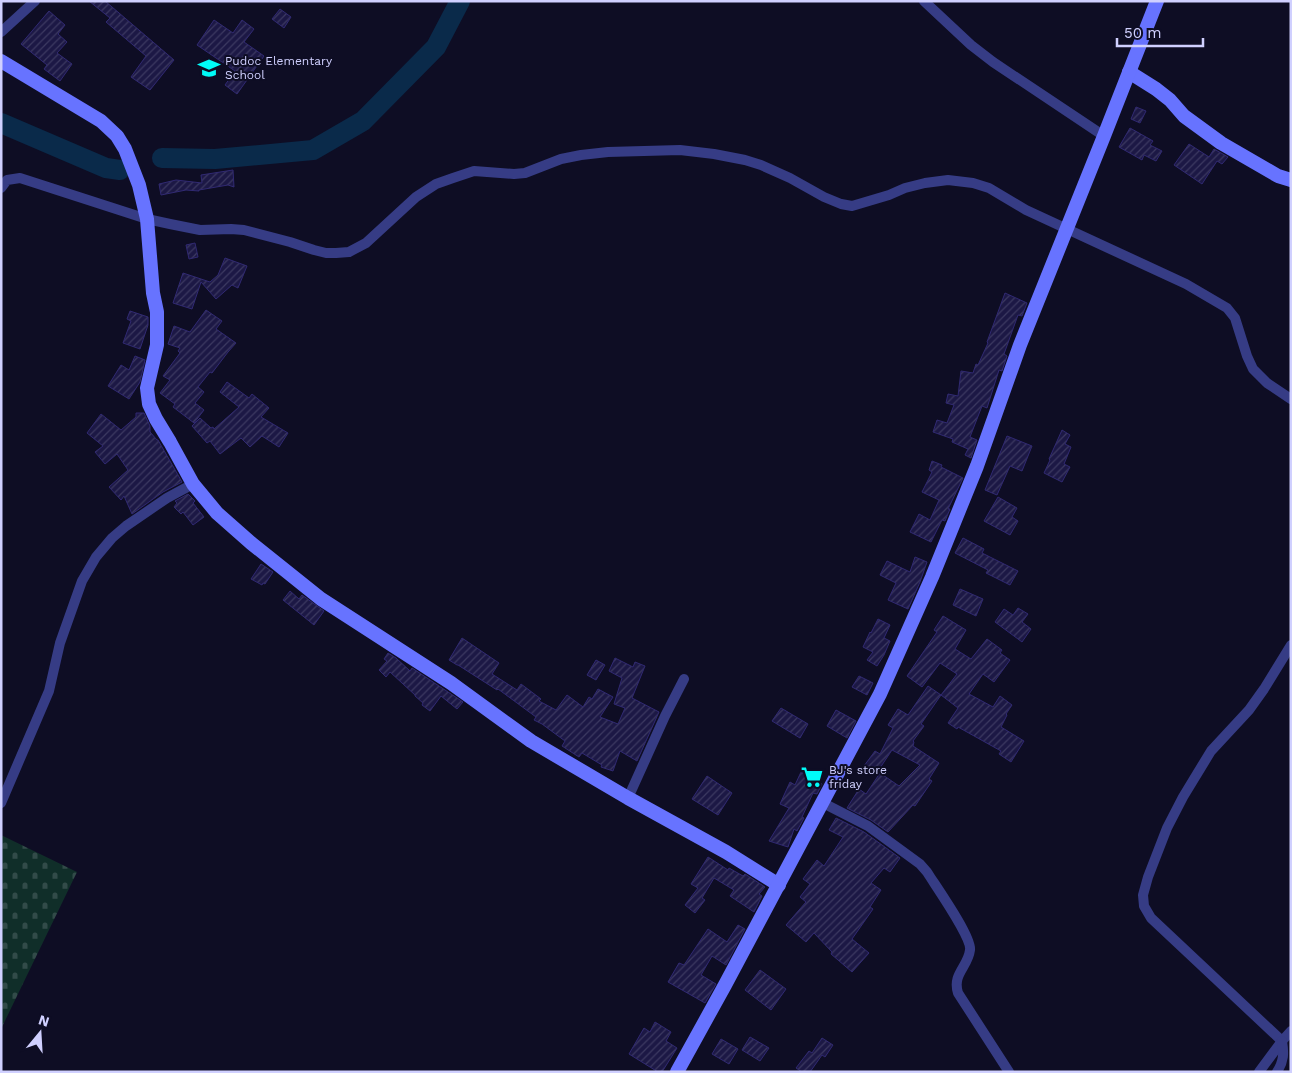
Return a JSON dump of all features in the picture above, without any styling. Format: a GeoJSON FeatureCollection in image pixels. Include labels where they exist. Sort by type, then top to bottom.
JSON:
{"type":"FeatureCollection","features":[{"type":"Feature","properties":{"kind":"street"},"geometry":{"type":"LineString","coordinates":[[1,32],[34,1]]}},
{"type":"Feature","properties":{"kind":"street"},"geometry":{"type":"LineString","coordinates":[[924,1],[971,45],[993,62],[1104,136]]}},
{"type":"Feature","properties":{"kind":"street"},"geometry":{"type":"LineString","coordinates":[[677,1072],[880,694],[932,577],[977,466],[1020,345],[1157,1]]}},
{"type":"Feature","properties":{"kind":"street"},"geometry":{"type":"LineString","coordinates":[[1,61],[102,121],[117,136],[125,150],[139,185],[147,219],[153,293],[157,312],[157,345],[147,388],[149,404],[194,484],[217,513],[321,599],[451,683],[531,741],[628,798],[726,852],[779,885]]}},
{"type":"Feature","properties":{"kind":"street"},"geometry":{"type":"LineString","coordinates":[[1129,72],[1156,89],[1170,100],[1184,116],[1221,143],[1278,176],[1291,180]]}},
{"type":"Feature","properties":{"kind":"street"},"geometry":{"type":"LineString","coordinates":[[1,188],[7,180],[20,178],[147,219],[200,230],[231,228],[244,230],[326,253],[336,254],[349,252],[366,243],[416,197],[436,184],[474,171],[525,173],[561,159],[581,155],[608,152],[680,150],[714,154],[761,165],[790,178],[824,197],[852,206],[925,183],[948,180],[972,183],[989,188],[1026,210],[1066,230],[1186,284],[1227,308],[1236,318],[1247,356],[1253,369],[1267,383],[1291,399]]}},
{"type":"Feature","properties":{"kind":"street"},"geometry":{"type":"LineString","coordinates":[[1,802],[49,691],[60,643],[82,581],[96,557],[112,538],[126,526],[167,498],[194,484]]}},
{"type":"Feature","properties":{"kind":"street"},"geometry":{"type":"LineString","coordinates":[[1277,1072],[1283,1061],[1282,1041],[1151,918],[1144,906],[1143,895],[1166,828],[1182,797],[1211,751],[1249,710],[1291,645]]}},
{"type":"Feature","properties":{"kind":"street"},"geometry":{"type":"LineString","coordinates":[[628,798],[684,679]]}},
{"type":"Feature","properties":{"kind":"street"},"geometry":{"type":"LineString","coordinates":[[823,803],[868,826],[920,864],[927,872],[964,931],[971,947],[957,979],[958,993],[1010,1072]]}},
{"type":"Feature","properties":{"kind":"street"},"geometry":{"type":"LineString","coordinates":[[1259,1072],[1291,1031]]}},
{"type":"Feature","properties":{"kind":"green space"},"geometry":{"type":"Polygon","coordinates":[[[1,835],[77,872],[1,1029],[1,835]]]}},
{"type":"Feature","properties":{"kind":"building"},"geometry":{"type":"Polygon","coordinates":[[[89,1],[105,1],[174,60],[150,90],[131,77],[146,56],[106,22],[110,18],[89,1]]]}},
{"type":"Feature","properties":{"kind":"building"},"geometry":{"type":"Polygon","coordinates":[[[280,9],[291,17],[284,28],[272,19],[280,9]]]}},
{"type":"Feature","properties":{"kind":"building"},"geometry":{"type":"Polygon","coordinates":[[[49,11],[65,25],[58,34],[67,42],[57,53],[72,64],[60,81],[44,69],[47,65],[21,44],[49,11]]]}},
{"type":"Feature","properties":{"kind":"building"},"geometry":{"type":"Polygon","coordinates":[[[214,20],[233,33],[242,20],[254,29],[244,42],[264,56],[237,94],[225,85],[235,71],[197,45],[214,20]]]}},
{"type":"Feature","properties":{"kind":"building"},"geometry":{"type":"Polygon","coordinates":[[[1136,107],[1146,111],[1140,123],[1131,119],[1136,107]]]}},
{"type":"Feature","properties":{"kind":"building"},"geometry":{"type":"Polygon","coordinates":[[[1130,128],[1153,141],[1150,145],[1162,151],[1156,161],[1144,155],[1142,160],[1119,147],[1130,128]]]}},
{"type":"Feature","properties":{"kind":"building"},"geometry":{"type":"Polygon","coordinates":[[[1189,144],[1209,157],[1214,149],[1228,157],[1222,164],[1217,161],[1202,184],[1174,165],[1189,144]]]}},
{"type":"Feature","properties":{"kind":"building"},"geometry":{"type":"Polygon","coordinates":[[[233,170],[234,187],[228,185],[199,191],[186,190],[161,195],[159,184],[176,180],[202,183],[201,175],[233,170]]]}},
{"type":"Feature","properties":{"kind":"building"},"geometry":{"type":"Polygon","coordinates":[[[195,243],[198,257],[189,259],[186,245],[195,243]]]}},
{"type":"Feature","properties":{"kind":"building"},"geometry":{"type":"Polygon","coordinates":[[[225,258],[247,266],[238,288],[232,285],[216,299],[201,282],[192,309],[173,303],[183,273],[210,282],[218,275],[225,258]]]}},
{"type":"Feature","properties":{"kind":"building"},"geometry":{"type":"Polygon","coordinates":[[[1005,293],[1027,303],[1022,316],[1018,315],[1004,354],[1007,356],[1002,371],[999,370],[987,408],[982,406],[970,437],[977,440],[971,458],[965,455],[968,449],[952,442],[953,439],[933,432],[937,420],[947,423],[954,405],[946,403],[948,394],[958,396],[961,371],[973,373],[976,364],[978,365],[988,343],[1005,293]]]}},
{"type":"Feature","properties":{"kind":"building"},"geometry":{"type":"Polygon","coordinates":[[[206,310],[222,321],[216,329],[236,343],[198,387],[204,392],[195,403],[204,410],[194,423],[173,407],[175,404],[160,393],[170,380],[163,376],[180,353],[178,351],[180,348],[168,344],[174,326],[190,332],[206,310]]]}},
{"type":"Feature","properties":{"kind":"building"},"geometry":{"type":"Polygon","coordinates":[[[130,311],[148,317],[148,325],[140,349],[123,343],[131,321],[127,319],[130,311]]]}},
{"type":"Feature","properties":{"kind":"building"},"geometry":{"type":"Polygon","coordinates":[[[135,356],[145,360],[140,382],[129,399],[108,386],[121,365],[129,370],[135,356]]]}},
{"type":"Feature","properties":{"kind":"building"},"geometry":{"type":"Polygon","coordinates":[[[227,382],[249,398],[252,394],[269,408],[261,417],[288,433],[279,447],[262,436],[250,447],[241,438],[220,454],[210,441],[207,443],[192,426],[200,418],[214,429],[239,407],[220,392],[227,382]]]}},
{"type":"Feature","properties":{"kind":"building"},"geometry":{"type":"Polygon","coordinates":[[[136,413],[144,413],[150,426],[150,432],[158,440],[182,482],[163,492],[132,514],[124,496],[121,500],[109,487],[128,470],[117,454],[105,464],[95,452],[103,446],[87,433],[101,414],[121,430],[136,417],[136,413]]]}},
{"type":"Feature","properties":{"kind":"building"},"geometry":{"type":"Polygon","coordinates":[[[1062,430],[1070,435],[1065,444],[1071,447],[1064,464],[1070,467],[1062,482],[1044,473],[1062,430]]]}},
{"type":"Feature","properties":{"kind":"building"},"geometry":{"type":"Polygon","coordinates":[[[1007,436],[1032,446],[1022,471],[1010,466],[997,495],[985,490],[1007,436]]]}},
{"type":"Feature","properties":{"kind":"building"},"geometry":{"type":"Polygon","coordinates":[[[932,461],[963,478],[948,509],[950,509],[945,521],[942,520],[931,542],[910,532],[919,514],[930,520],[939,500],[922,492],[932,472],[929,470],[932,461]]]}},
{"type":"Feature","properties":{"kind":"building"},"geometry":{"type":"Polygon","coordinates":[[[188,494],[195,501],[193,503],[204,517],[193,525],[183,512],[181,514],[174,507],[177,503],[175,501],[188,494]]]}},
{"type":"Feature","properties":{"kind":"building"},"geometry":{"type":"Polygon","coordinates":[[[998,497],[1017,508],[1012,517],[1018,521],[1010,535],[984,521],[998,497]]]}},
{"type":"Feature","properties":{"kind":"building"},"geometry":{"type":"Polygon","coordinates":[[[963,538],[984,549],[982,553],[1018,571],[1010,585],[986,573],[988,570],[955,553],[963,538]]]}},
{"type":"Feature","properties":{"kind":"building"},"geometry":{"type":"Polygon","coordinates":[[[915,557],[927,562],[908,609],[888,600],[896,583],[880,575],[887,561],[910,572],[915,557]]]}},
{"type":"Feature","properties":{"kind":"building"},"geometry":{"type":"Polygon","coordinates":[[[261,564],[273,572],[265,584],[263,583],[262,585],[251,579],[261,564]]]}},
{"type":"Feature","properties":{"kind":"building"},"geometry":{"type":"Polygon","coordinates":[[[960,589],[983,599],[976,616],[953,605],[960,589]]]}},
{"type":"Feature","properties":{"kind":"building"},"geometry":{"type":"Polygon","coordinates":[[[290,591],[299,599],[302,595],[324,611],[314,625],[283,600],[290,591]]]}},
{"type":"Feature","properties":{"kind":"building"},"geometry":{"type":"Polygon","coordinates":[[[1018,608],[1028,614],[1022,622],[1031,629],[1022,642],[995,622],[1004,609],[1013,615],[1018,608]]]}},
{"type":"Feature","properties":{"kind":"building"},"geometry":{"type":"Polygon","coordinates":[[[943,616],[966,630],[955,649],[971,659],[987,639],[1002,650],[1000,653],[1010,660],[994,682],[983,674],[969,694],[993,707],[1000,696],[1012,705],[1001,727],[1024,741],[1011,762],[999,754],[1001,751],[948,723],[958,708],[941,695],[957,674],[940,663],[922,687],[907,676],[937,632],[934,630],[943,616]]]}},
{"type":"Feature","properties":{"kind":"building"},"geometry":{"type":"Polygon","coordinates":[[[878,619],[890,625],[884,638],[890,641],[877,666],[867,660],[873,652],[863,647],[878,619]]]}},
{"type":"Feature","properties":{"kind":"building"},"geometry":{"type":"Polygon","coordinates":[[[462,638],[499,663],[492,674],[517,690],[521,684],[541,699],[539,701],[556,710],[567,695],[583,707],[589,697],[592,699],[598,689],[613,697],[600,717],[618,724],[625,708],[614,704],[622,678],[609,671],[615,658],[633,667],[635,662],[645,666],[632,698],[659,712],[637,761],[620,751],[613,771],[601,767],[602,765],[582,753],[579,757],[562,746],[565,741],[534,720],[536,717],[498,689],[449,660],[462,638]]]}},
{"type":"Feature","properties":{"kind":"building"},"geometry":{"type":"Polygon","coordinates":[[[388,653],[410,671],[412,668],[463,702],[457,709],[441,696],[430,711],[390,672],[386,677],[379,670],[387,661],[384,659],[388,653]]]}},
{"type":"Feature","properties":{"kind":"building"},"geometry":{"type":"Polygon","coordinates":[[[596,660],[605,665],[596,680],[587,675],[596,660]]]}},
{"type":"Feature","properties":{"kind":"building"},"geometry":{"type":"Polygon","coordinates":[[[859,676],[873,683],[867,695],[852,687],[859,676]]]}},
{"type":"Feature","properties":{"kind":"building"},"geometry":{"type":"Polygon","coordinates":[[[928,686],[941,695],[921,724],[924,726],[913,741],[913,746],[939,763],[929,779],[932,781],[915,806],[913,805],[888,832],[871,820],[847,808],[859,789],[866,794],[880,773],[899,786],[920,765],[892,750],[876,774],[864,766],[875,751],[880,754],[893,728],[888,725],[898,709],[908,715],[928,686]]]}},
{"type":"Feature","properties":{"kind":"building"},"geometry":{"type":"Polygon","coordinates":[[[781,708],[808,724],[800,738],[772,721],[781,708]]]}},
{"type":"Feature","properties":{"kind":"building"},"geometry":{"type":"Polygon","coordinates":[[[836,710],[856,721],[847,738],[827,726],[836,710]]]}},
{"type":"Feature","properties":{"kind":"building"},"geometry":{"type":"Polygon","coordinates":[[[801,772],[822,784],[817,794],[813,793],[802,817],[804,818],[797,831],[794,829],[788,847],[769,841],[789,808],[780,804],[790,782],[795,785],[801,772]]]}},
{"type":"Feature","properties":{"kind":"building"},"geometry":{"type":"Polygon","coordinates":[[[707,776],[732,793],[718,815],[692,799],[707,776]]]}},
{"type":"Feature","properties":{"kind":"building"},"geometry":{"type":"Polygon","coordinates":[[[836,818],[864,832],[900,858],[890,872],[884,868],[871,883],[881,890],[870,907],[873,909],[852,939],[869,953],[852,972],[831,954],[832,952],[814,933],[806,942],[786,925],[806,902],[800,897],[810,884],[803,879],[817,860],[824,866],[843,837],[829,830],[836,818]]]}},
{"type":"Feature","properties":{"kind":"building"},"geometry":{"type":"Polygon","coordinates":[[[708,857],[728,870],[729,868],[743,876],[745,874],[765,887],[759,894],[762,896],[754,912],[730,896],[734,890],[714,878],[702,898],[705,900],[695,913],[685,905],[698,888],[691,884],[708,857]]]}},
{"type":"Feature","properties":{"kind":"building"},"geometry":{"type":"Polygon","coordinates":[[[738,925],[745,929],[726,965],[712,956],[701,975],[716,984],[705,1003],[668,982],[679,963],[684,965],[708,929],[727,942],[738,925]]]}},
{"type":"Feature","properties":{"kind":"building"},"geometry":{"type":"Polygon","coordinates":[[[760,970],[786,989],[771,1010],[745,990],[760,970]]]}},
{"type":"Feature","properties":{"kind":"building"},"geometry":{"type":"Polygon","coordinates":[[[655,1022],[671,1032],[666,1041],[677,1048],[662,1072],[658,1072],[629,1054],[644,1028],[650,1032],[655,1022]]]}},
{"type":"Feature","properties":{"kind":"building"},"geometry":{"type":"Polygon","coordinates":[[[750,1037],[769,1048],[760,1061],[742,1050],[750,1037]]]}},
{"type":"Feature","properties":{"kind":"building"},"geometry":{"type":"Polygon","coordinates":[[[822,1038],[833,1045],[825,1057],[822,1055],[810,1072],[802,1072],[796,1068],[809,1051],[812,1053],[822,1038]]]}},
{"type":"Feature","properties":{"kind":"building"},"geometry":{"type":"Polygon","coordinates":[[[721,1039],[738,1049],[729,1064],[712,1054],[721,1039]]]}},
{"type":"Feature","properties":{"kind":"waterway"},"geometry":{"type":"LineString","coordinates":[[162,158],[215,159],[313,150],[363,121],[436,47],[460,1]]}},
{"type":"Feature","properties":{"kind":"waterway"},"geometry":{"type":"LineString","coordinates":[[1,123],[106,168],[120,170]]}},
{"type":"Feature","properties":{"kind":"place","name":"Pudoc Elementary School"},"geometry":{"type":"Point","coordinates":[209,68]}},
{"type":"Feature","properties":{"kind":"place","name":"BJ's store friday"},"geometry":{"type":"Point","coordinates":[812,777]}}]}
